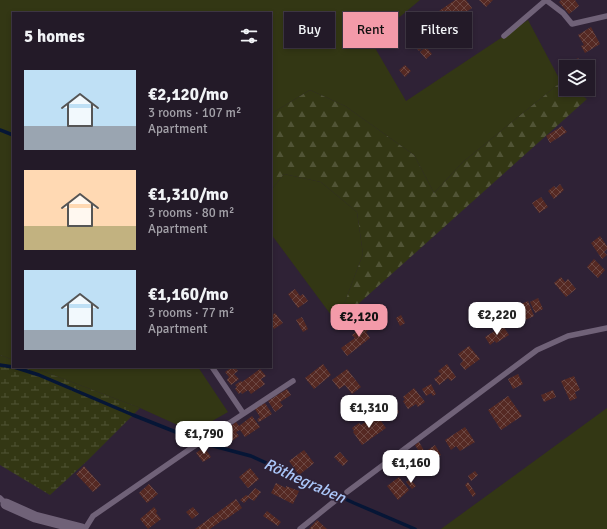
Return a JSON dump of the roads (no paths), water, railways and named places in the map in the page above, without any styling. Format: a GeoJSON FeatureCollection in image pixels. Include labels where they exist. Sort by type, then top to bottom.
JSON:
{"type":"FeatureCollection","features":[{"type":"Feature","properties":{"kind":"street"},"geometry":{"type":"LineString","coordinates":[[3,501],[35,517],[82,529]]}},
{"type":"Feature","properties":{"kind":"lane"},"geometry":{"type":"LineString","coordinates":[[504,36],[546,0],[563,13],[572,24],[607,16]]}},
{"type":"Feature","properties":{"kind":"lane"},"geometry":{"type":"LineString","coordinates":[[347,492],[537,350],[568,336],[607,328]]}},
{"type":"Feature","properties":{"kind":"lane"},"geometry":{"type":"LineString","coordinates":[[213,368],[243,414]]}},
{"type":"Feature","properties":{"kind":"lane"},"geometry":{"type":"LineString","coordinates":[[85,529],[93,516],[190,449],[293,381]]}},
{"type":"Feature","properties":{"kind":"lane"},"geometry":{"type":"LineString","coordinates":[[300,529],[336,500]]}},
{"type":"Feature","properties":{"kind":"waterway"},"geometry":{"type":"LineString","coordinates":[[0,130],[12,135]]}},
{"type":"Feature","properties":{"kind":"waterway","name":"Röthegraben"},"geometry":{"type":"LineString","coordinates":[[0,365],[12,367]]}},
{"type":"Feature","properties":{"kind":"waterway","name":"Röthegraben"},"geometry":{"type":"LineString","coordinates":[[17,368],[39,375],[206,444],[251,456],[415,529]]}}]}
